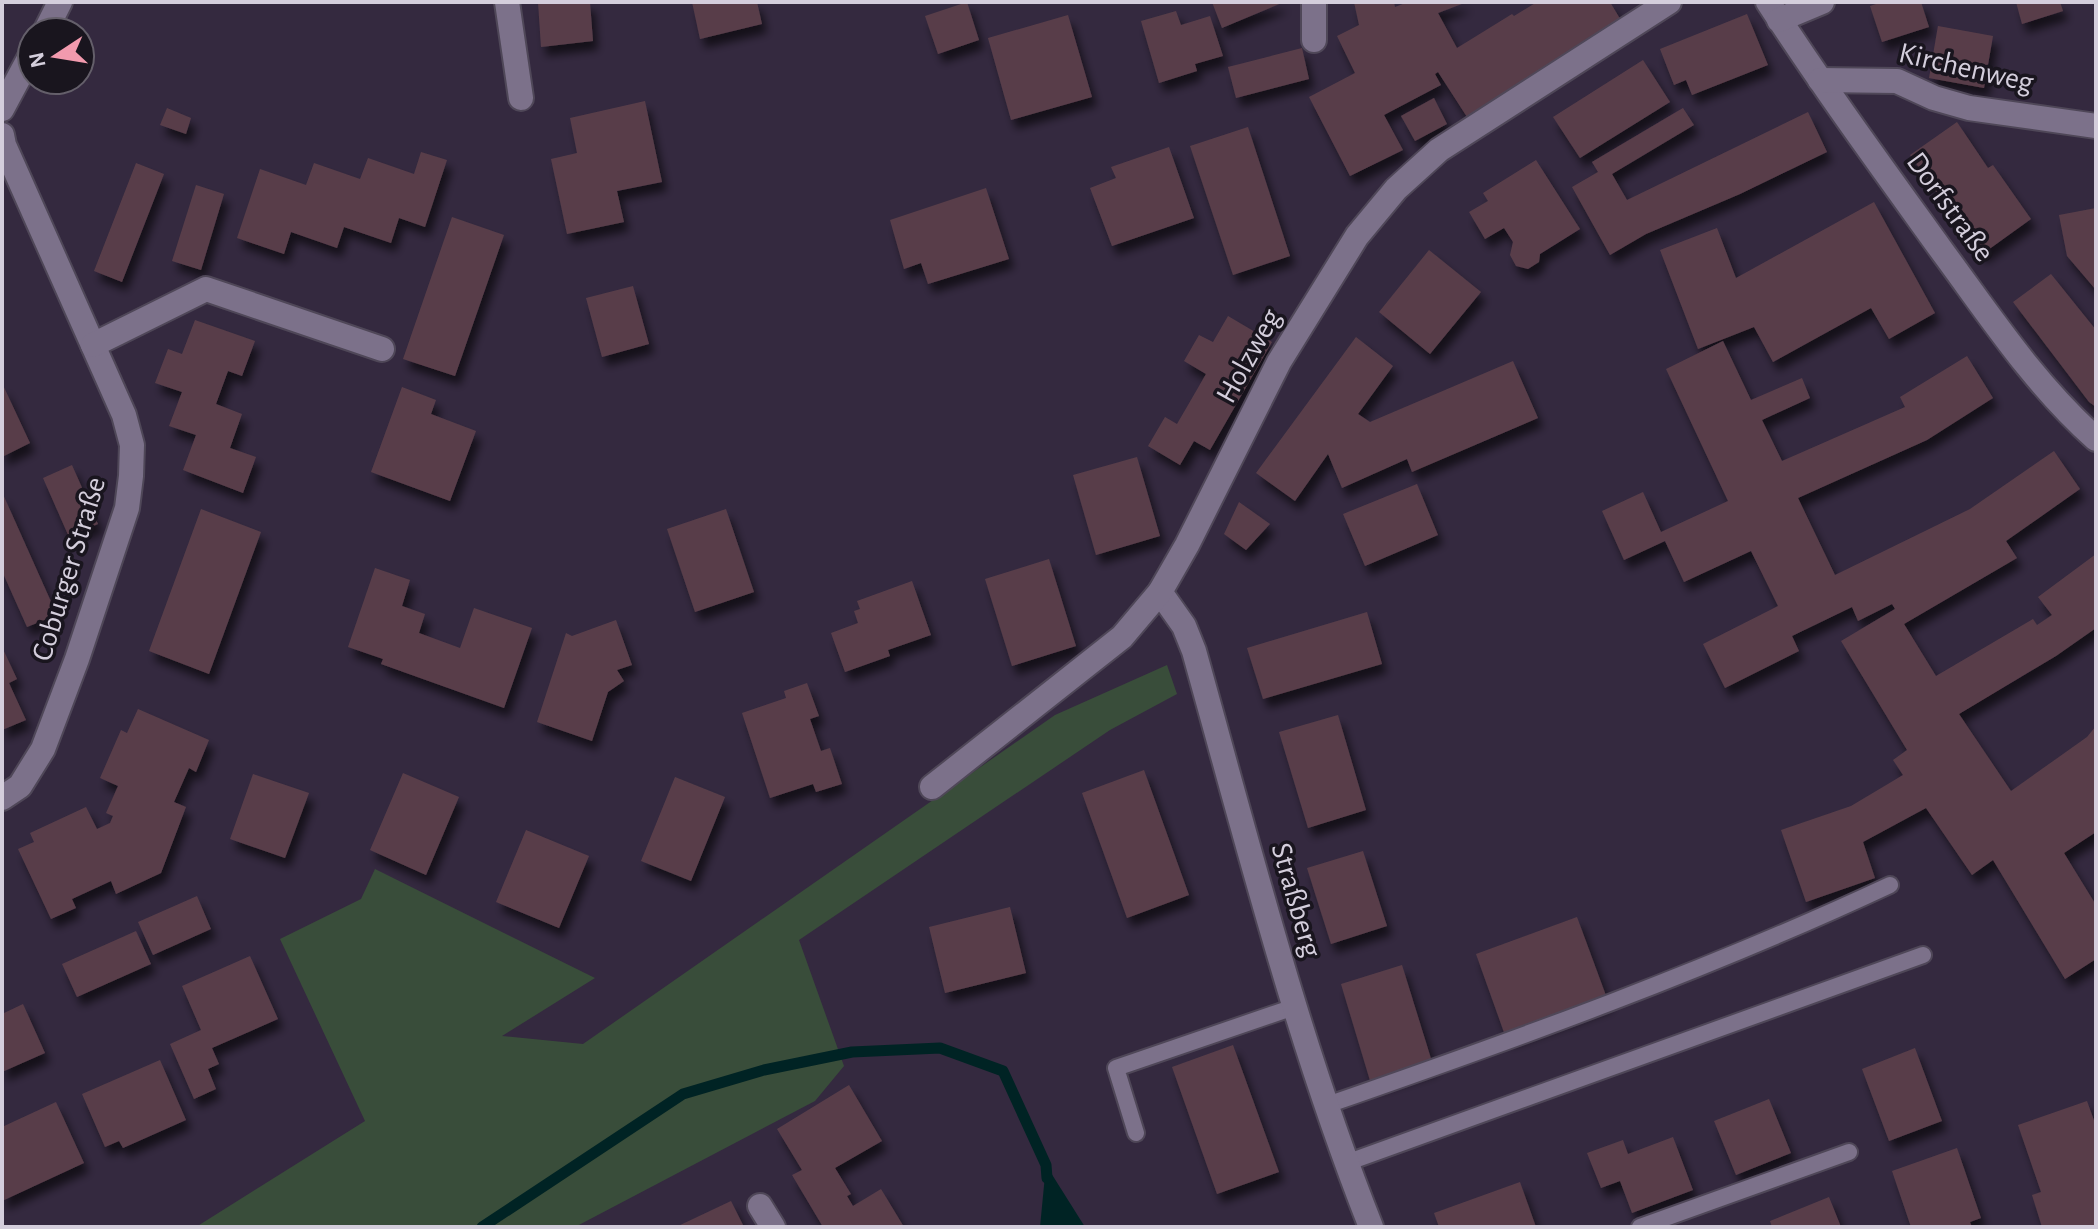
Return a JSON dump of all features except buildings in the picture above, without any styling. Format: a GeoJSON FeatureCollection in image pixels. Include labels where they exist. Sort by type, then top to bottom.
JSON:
{"type":"FeatureCollection","features":[{"type":"Feature","properties":{"kind":"street"},"geometry":{"type":"LineString","coordinates":[[507,2],[521,98]]}},
{"type":"Feature","properties":{"kind":"street"},"geometry":{"type":"LineString","coordinates":[[1314,2],[1314,40]]}},
{"type":"Feature","properties":{"kind":"street","name":"Holzweg"},"geometry":{"type":"LineString","coordinates":[[932,787],[1122,637],[1160,592],[1279,362],[1357,236],[1396,189],[1439,150],[1669,2]]}},
{"type":"Feature","properties":{"kind":"street"},"geometry":{"type":"LineString","coordinates":[[1774,11],[1822,2]]}},
{"type":"Feature","properties":{"kind":"street","name":"Dorfstraße"},"geometry":{"type":"LineString","coordinates":[[1774,11],[1820,80],[2035,374],[2070,416],[2096,439]]}},
{"type":"Feature","properties":{"kind":"street"},"geometry":{"type":"LineString","coordinates":[[2,109],[16,69]]}},
{"type":"Feature","properties":{"kind":"street","name":"Kirchenweg"},"geometry":{"type":"LineString","coordinates":[[1820,80],[1897,81],[1934,98],[1969,108],[2096,126]]}},
{"type":"Feature","properties":{"kind":"street","name":"Coburger Straße"},"geometry":{"type":"LineString","coordinates":[[2,135],[13,193],[93,345],[124,415],[132,445],[127,508],[77,659],[43,749],[20,786],[2,798]]}},
{"type":"Feature","properties":{"kind":"street"},"geometry":{"type":"LineString","coordinates":[[93,345],[206,289],[382,349]]}},
{"type":"Feature","properties":{"kind":"street","name":"Straßberg"},"geometry":{"type":"LineString","coordinates":[[1160,592],[1184,626],[1194,651],[1294,1007],[1346,1163],[1371,1227]]}},
{"type":"Feature","properties":{"kind":"street"},"geometry":{"type":"LineString","coordinates":[[760,1206],[773,1227]]}},
{"type":"Feature","properties":{"kind":"lane"},"geometry":{"type":"LineString","coordinates":[[1327,1105],[1602,1005],[1796,929],[1890,885]]}},
{"type":"Feature","properties":{"kind":"lane"},"geometry":{"type":"LineString","coordinates":[[1346,1163],[1923,955]]}},
{"type":"Feature","properties":{"kind":"lane"},"geometry":{"type":"LineString","coordinates":[[1136,1133],[1116,1068],[1294,1007]]}},
{"type":"Feature","properties":{"kind":"lane"},"geometry":{"type":"LineString","coordinates":[[1640,1227],[1849,1152]]}},
{"type":"Feature","properties":{"kind":"shaded area"},"geometry":{"type":"Polygon","coordinates":[[[1167,665],[1177,694],[1110,730],[799,940],[844,1066],[815,1101],[575,1227],[196,1227],[365,1121],[280,939],[361,899],[375,869],[595,978],[502,1036],[583,1044],[1055,715],[1167,665]]]}},
{"type":"Feature","properties":{"kind":"shaded area"},"geometry":{"type":"Polygon","coordinates":[[[1046,1165],[1085,1227],[1040,1227],[1046,1165]]]}},
{"type":"Feature","properties":{"kind":"waterway"},"geometry":{"type":"LineString","coordinates":[[482,1227],[683,1094],[764,1070],[852,1052],[940,1048],[1003,1071],[1046,1165],[1047,1178]]}}]}
